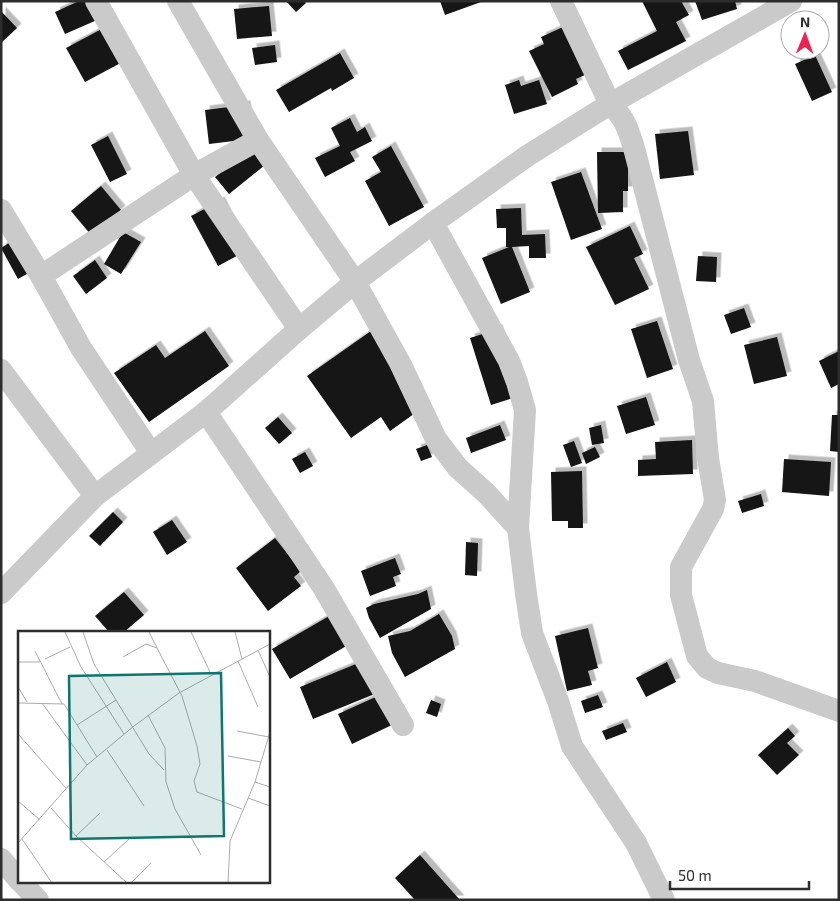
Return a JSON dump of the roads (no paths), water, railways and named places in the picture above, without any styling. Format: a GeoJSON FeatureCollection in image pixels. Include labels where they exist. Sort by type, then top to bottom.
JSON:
{"type":"FeatureCollection","features":[{"type":"Feature","properties":{"kind":"street"},"geometry":{"type":"LineString","coordinates":[[96,1],[194,175],[299,329]]}},
{"type":"Feature","properties":{"kind":"street"},"geometry":{"type":"LineString","coordinates":[[178,1],[258,140],[355,282],[400,363],[436,439],[458,468],[486,493],[518,528]]}},
{"type":"Feature","properties":{"kind":"street"},"geometry":{"type":"LineString","coordinates":[[561,1],[610,104],[621,114],[626,125],[634,148],[689,360],[703,400],[708,458],[715,500],[713,509],[682,567],[681,595],[697,656],[707,668],[718,673],[755,681],[839,711]]}},
{"type":"Feature","properties":{"kind":"street"},"geometry":{"type":"LineString","coordinates":[[1,593],[95,496],[206,412],[355,282],[527,156],[610,104],[785,2]]}},
{"type":"Feature","properties":{"kind":"street"},"geometry":{"type":"LineString","coordinates":[[41,276],[194,175],[258,140]]}},
{"type":"Feature","properties":{"kind":"street"},"geometry":{"type":"LineString","coordinates":[[1,210],[41,276],[81,348],[151,453]]}},
{"type":"Feature","properties":{"kind":"street"},"geometry":{"type":"LineString","coordinates":[[434,223],[509,361],[525,410],[518,528],[532,633],[558,701],[572,746],[636,843],[664,900]]}},
{"type":"Feature","properties":{"kind":"street"},"geometry":{"type":"LineString","coordinates":[[1,370],[95,496]]}},
{"type":"Feature","properties":{"kind":"street"},"geometry":{"type":"LineString","coordinates":[[206,412],[323,587],[403,725]]}},
{"type":"Feature","properties":{"kind":"street"},"geometry":{"type":"LineString","coordinates":[[1,859],[18,878]]}}]}
